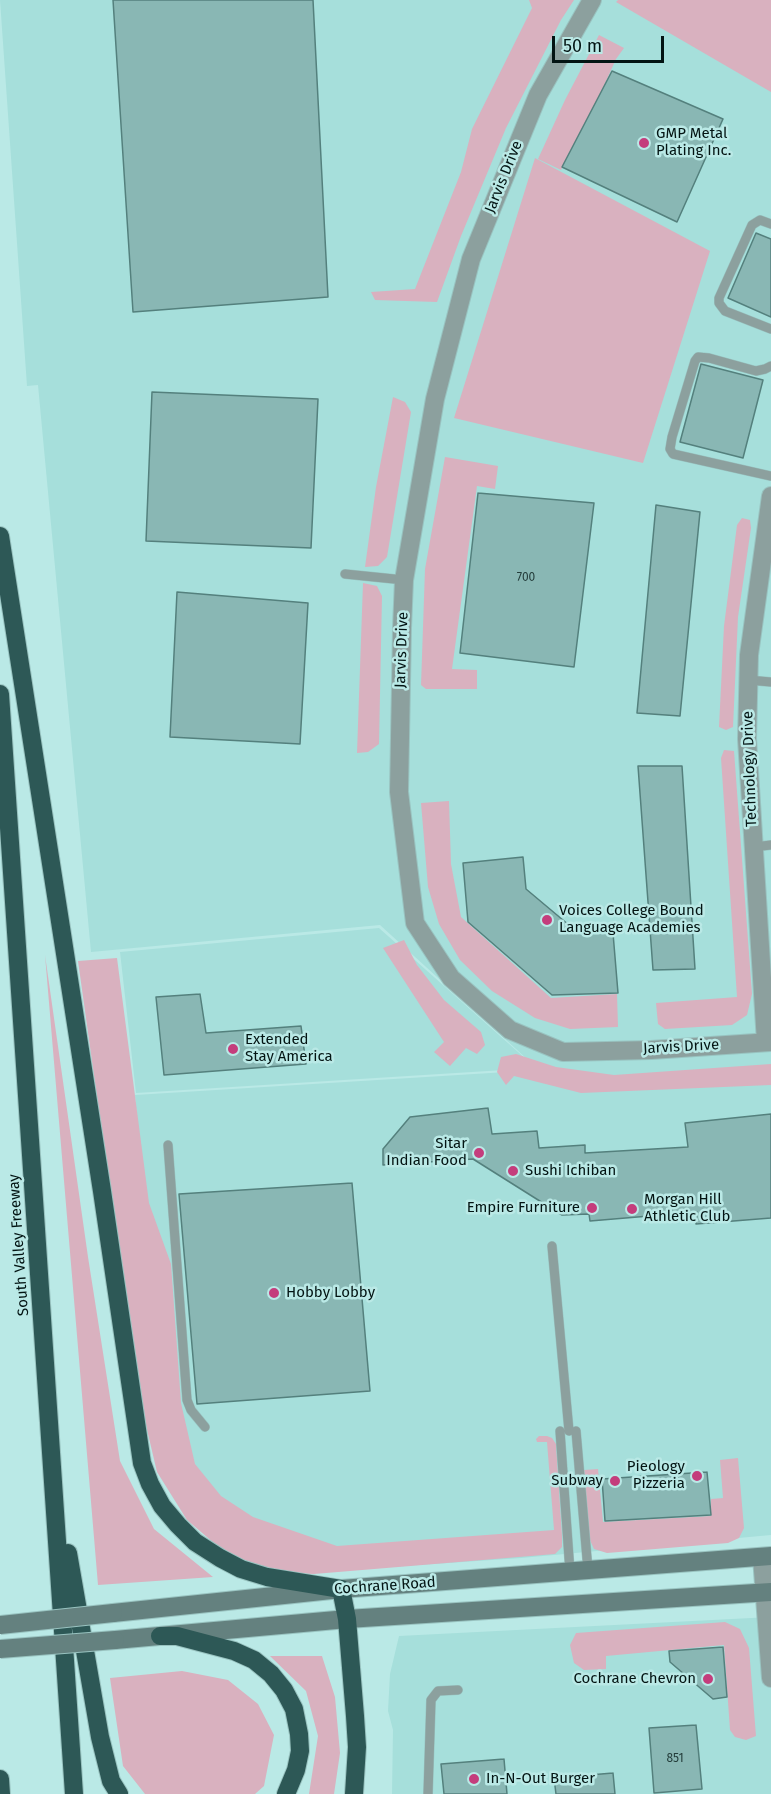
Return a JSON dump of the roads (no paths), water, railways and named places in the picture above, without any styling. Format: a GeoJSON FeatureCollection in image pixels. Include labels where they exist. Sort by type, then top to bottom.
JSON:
{"type":"FeatureCollection","features":[{"type":"Feature","properties":{"kind":"highway"},"geometry":{"type":"LineString","coordinates":[[0,536],[142,1463],[162,1506],[178,1526],[195,1542],[220,1558],[241,1569],[267,1577],[341,1589],[347,1619],[356,1737],[354,1794]]}},
{"type":"Feature","properties":{"kind":"highway","name":"South Valley Freeway"},"geometry":{"type":"LineString","coordinates":[[0,694],[74,1794]]}},
{"type":"Feature","properties":{"kind":"highway"},"geometry":{"type":"LineString","coordinates":[[51,1454],[100,1737],[111,1781],[118,1794]]}},
{"type":"Feature","properties":{"kind":"highway"},"geometry":{"type":"LineString","coordinates":[[160,1636],[177,1636],[234,1651],[254,1660],[271,1674],[284,1690],[294,1709],[300,1734],[300,1751],[296,1770],[286,1794]]}},
{"type":"Feature","properties":{"kind":"highway"},"geometry":{"type":"LineString","coordinates":[[0,1779],[1,1794]]}},
{"type":"Feature","properties":{"kind":"main road","name":"Cochrane Road"},"geometry":{"type":"LineString","coordinates":[[0,1625],[341,1589],[766,1557]]}},
{"type":"Feature","properties":{"kind":"main road","name":"Cochrane Road"},"geometry":{"type":"LineString","coordinates":[[0,1649],[347,1619],[767,1593]]}},
{"type":"Feature","properties":{"kind":"street","name":"Jarvis Drive"},"geometry":{"type":"LineString","coordinates":[[592,0],[538,95],[471,259],[435,399],[405,580],[399,792],[415,923],[451,978],[510,1030],[563,1052],[651,1050],[768,1042]]}},
{"type":"Feature","properties":{"kind":"street","name":"Technology Drive"},"geometry":{"type":"LineString","coordinates":[[768,1042],[762,846],[747,739],[749,655],[771,496]]}},
{"type":"Feature","properties":{"kind":"street"},"geometry":{"type":"LineString","coordinates":[[766,1557],[771,1678]]}},
{"type":"Feature","properties":{"kind":"lane"},"geometry":{"type":"LineString","coordinates":[[771,224],[760,220],[752,225],[719,298],[719,303],[725,311],[771,329]]}},
{"type":"Feature","properties":{"kind":"lane"},"geometry":{"type":"LineString","coordinates":[[771,366],[756,370],[698,357],[678,415],[670,448],[674,454],[771,476]]}},
{"type":"Feature","properties":{"kind":"lane"},"geometry":{"type":"LineString","coordinates":[[345,574],[405,580]]}},
{"type":"Feature","properties":{"kind":"lane"},"geometry":{"type":"LineString","coordinates":[[748,680],[771,682]]}},
{"type":"Feature","properties":{"kind":"lane"},"geometry":{"type":"LineString","coordinates":[[168,1145],[187,1400],[191,1410],[205,1427]]}},
{"type":"Feature","properties":{"kind":"lane"},"geometry":{"type":"LineString","coordinates":[[552,1246],[579,1571]]}},
{"type":"Feature","properties":{"kind":"lane"},"geometry":{"type":"LineString","coordinates":[[568,1431],[579,1571]]}},
{"type":"Feature","properties":{"kind":"lane"},"geometry":{"type":"LineString","coordinates":[[428,1794],[431,1700],[438,1691],[458,1690]]}},
{"type":"Feature","properties":{"kind":"place","name":"GMP Metal Plating Inc."},"geometry":{"type":"Point","coordinates":[644,143]}},
{"type":"Feature","properties":{"kind":"place","name":"Voices College Bound Language Academies"},"geometry":{"type":"Point","coordinates":[547,920]}},
{"type":"Feature","properties":{"kind":"place","name":"Extended Stay America"},"geometry":{"type":"Point","coordinates":[233,1049]}},
{"type":"Feature","properties":{"kind":"place","name":"Sitar Indian Food"},"geometry":{"type":"Point","coordinates":[479,1153]}},
{"type":"Feature","properties":{"kind":"place","name":"Sushi Ichiban"},"geometry":{"type":"Point","coordinates":[513,1171]}},
{"type":"Feature","properties":{"kind":"place","name":"Empire Furniture"},"geometry":{"type":"Point","coordinates":[592,1208]}},
{"type":"Feature","properties":{"kind":"place","name":"Morgan Hill Athletic Club"},"geometry":{"type":"Point","coordinates":[632,1209]}},
{"type":"Feature","properties":{"kind":"place","name":"Hobby Lobby"},"geometry":{"type":"Point","coordinates":[274,1293]}},
{"type":"Feature","properties":{"kind":"place","name":"Pieology Pizzeria"},"geometry":{"type":"Point","coordinates":[697,1476]}},
{"type":"Feature","properties":{"kind":"place","name":"Subway"},"geometry":{"type":"Point","coordinates":[615,1481]}},
{"type":"Feature","properties":{"kind":"place","name":"Cochrane Chevron"},"geometry":{"type":"Point","coordinates":[708,1679]}},
{"type":"Feature","properties":{"kind":"place","name":"In-N-Out Burger"},"geometry":{"type":"Point","coordinates":[474,1779]}}]}
